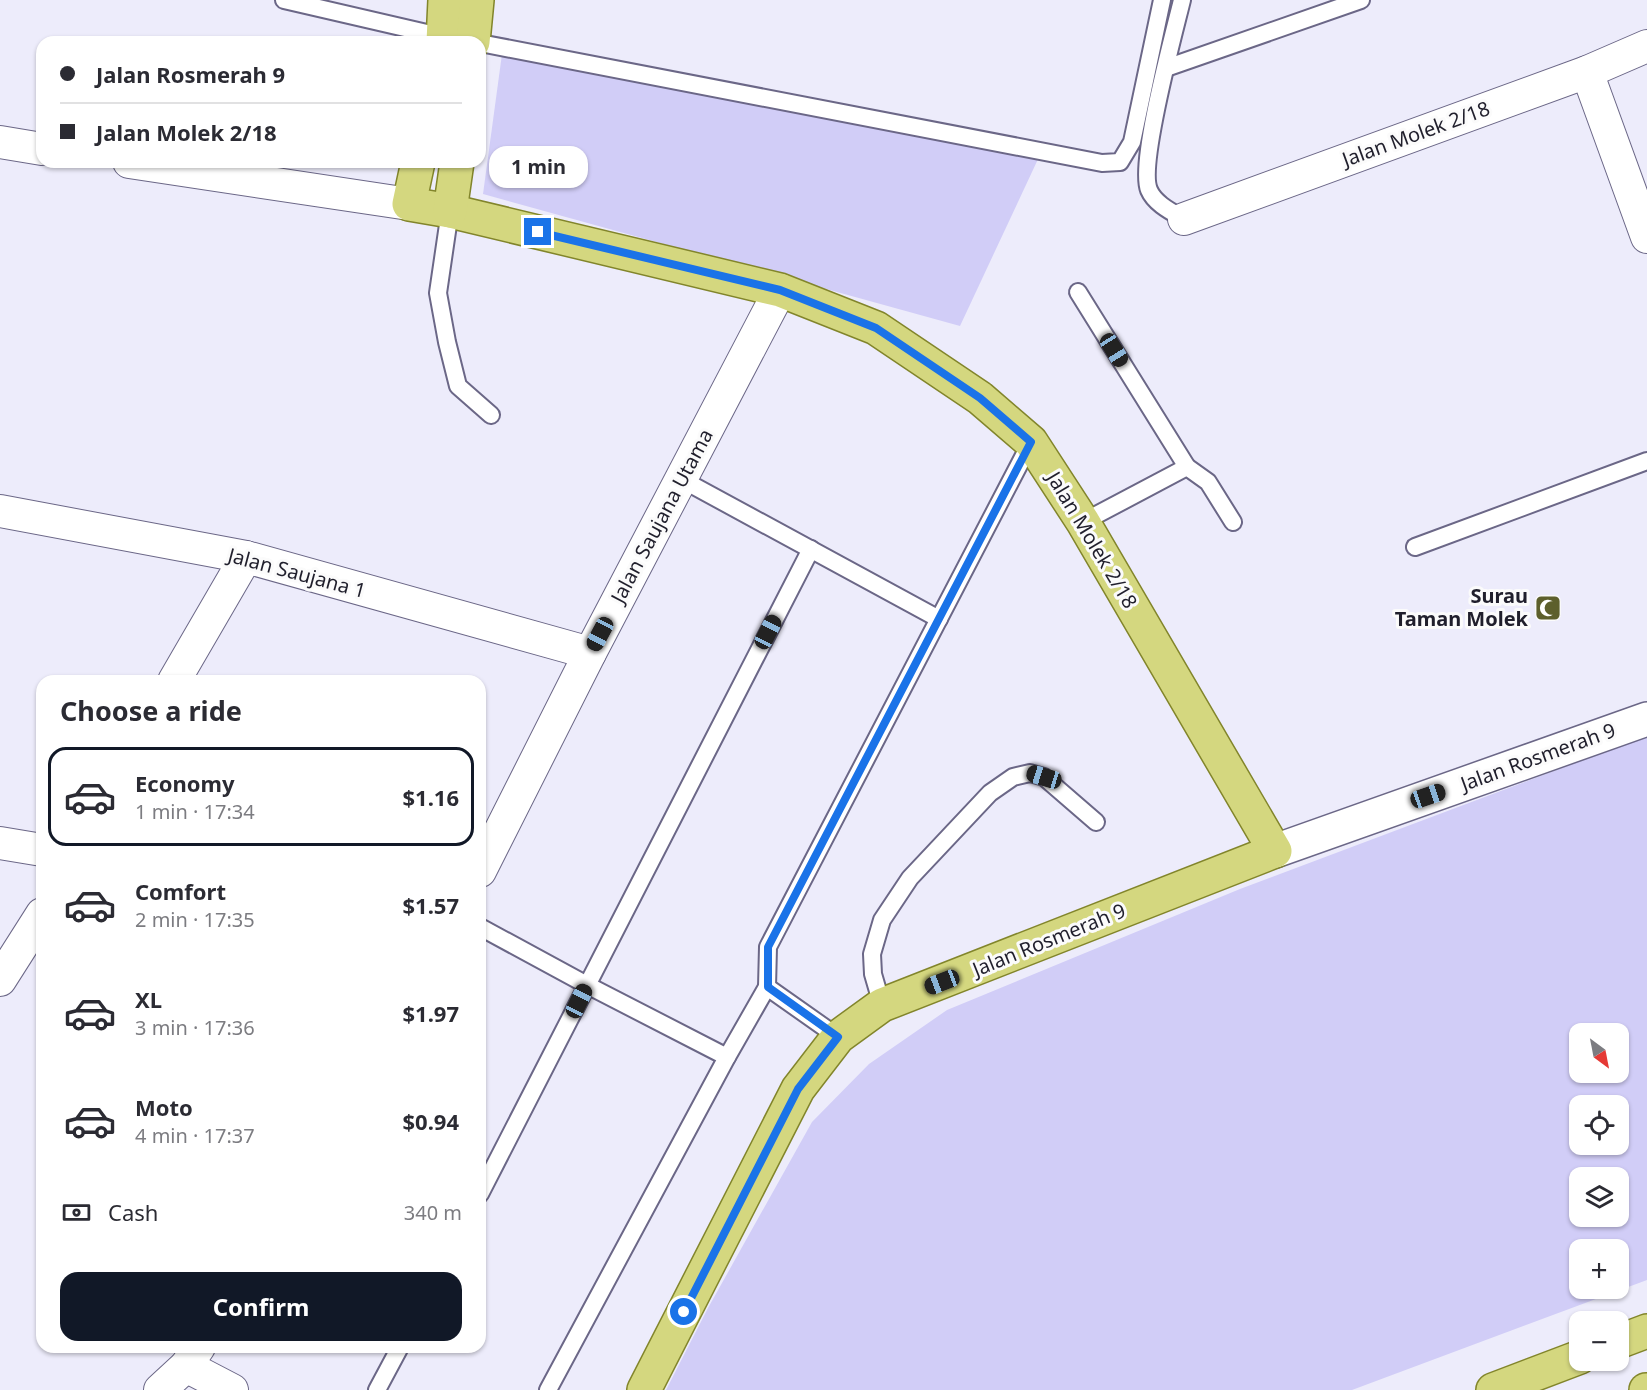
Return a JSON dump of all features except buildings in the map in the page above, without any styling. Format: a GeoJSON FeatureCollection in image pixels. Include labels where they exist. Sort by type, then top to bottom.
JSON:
{"type":"FeatureCollection","features":[{"type":"Feature","properties":{"kind":"main road"},"geometry":{"type":"LineString","coordinates":[[445,0],[463,36]]}},
{"type":"Feature","properties":{"kind":"main road"},"geometry":{"type":"LineString","coordinates":[[466,36],[477,0]]}},
{"type":"Feature","properties":{"kind":"main road"},"geometry":{"type":"LineString","coordinates":[[409,204],[417,168]]}},
{"type":"Feature","properties":{"kind":"main road"},"geometry":{"type":"LineString","coordinates":[[450,211],[456,168]]}},
{"type":"Feature","properties":{"kind":"main road","name":"Jalan Molek 2/18"},"geometry":{"type":"LineString","coordinates":[[409,204],[450,211],[780,290],[876,328],[980,398],[1031,442],[1083,522],[1275,850]]}},
{"type":"Feature","properties":{"kind":"main road","name":"Jalan Rosmerah 9"},"geometry":{"type":"LineString","coordinates":[[644,1390],[798,1089],[838,1037],[882,1005],[1275,850]]}},
{"type":"Feature","properties":{"kind":"main road"},"geometry":{"type":"LineString","coordinates":[[1629,1338],[1647,1331]]}},
{"type":"Feature","properties":{"kind":"main road"},"geometry":{"type":"LineString","coordinates":[[1493,1390],[1569,1361]]}},
{"type":"Feature","properties":{"kind":"street","name":"Jalan Molek 2/18"},"geometry":{"type":"LineString","coordinates":[[1184,219],[1587,72],[1647,46]]}},
{"type":"Feature","properties":{"kind":"street"},"geometry":{"type":"LineString","coordinates":[[1587,72],[1647,237]]}},
{"type":"Feature","properties":{"kind":"street"},"geometry":{"type":"LineString","coordinates":[[0,142],[36,148]]}},
{"type":"Feature","properties":{"kind":"street"},"geometry":{"type":"LineString","coordinates":[[169,168],[409,204]]}},
{"type":"Feature","properties":{"kind":"street","name":"Jalan Saujana Utama"},"geometry":{"type":"LineString","coordinates":[[486,859],[780,290]]}},
{"type":"Feature","properties":{"kind":"street","name":"Jalan Saujana 1"},"geometry":{"type":"LineString","coordinates":[[0,511],[246,557],[590,654]]}},
{"type":"Feature","properties":{"kind":"street"},"geometry":{"type":"LineString","coordinates":[[177,675],[246,557]]}},
{"type":"Feature","properties":{"kind":"street","name":"Jalan Rosmerah 9"},"geometry":{"type":"LineString","coordinates":[[1275,850],[1647,719]]}},
{"type":"Feature","properties":{"kind":"street"},"geometry":{"type":"LineString","coordinates":[[0,843],[36,849]]}},
{"type":"Feature","properties":{"kind":"street"},"geometry":{"type":"LineString","coordinates":[[0,981],[36,924]]}},
{"type":"Feature","properties":{"kind":"street"},"geometry":{"type":"LineString","coordinates":[[160,1390],[192,1357],[232,1390]]}},
{"type":"Feature","properties":{"kind":"lane"},"geometry":{"type":"LineString","coordinates":[[284,0],[443,36]]}},
{"type":"Feature","properties":{"kind":"lane"},"geometry":{"type":"LineString","coordinates":[[486,45],[1091,161],[1120,162],[1131,142],[1162,0]]}},
{"type":"Feature","properties":{"kind":"lane"},"geometry":{"type":"LineString","coordinates":[[1182,0],[1146,167],[1149,190],[1165,208],[1184,219]]}},
{"type":"Feature","properties":{"kind":"lane"},"geometry":{"type":"LineString","coordinates":[[1166,68],[1361,0]]}},
{"type":"Feature","properties":{"kind":"lane"},"geometry":{"type":"LineString","coordinates":[[450,211],[438,293],[447,342],[458,386],[491,415]]}},
{"type":"Feature","properties":{"kind":"lane"},"geometry":{"type":"LineString","coordinates":[[1078,292],[1187,467],[1208,482],[1233,522]]}},
{"type":"Feature","properties":{"kind":"lane"},"geometry":{"type":"LineString","coordinates":[[548,1390],[727,1057],[768,987],[768,947],[1031,442]]}},
{"type":"Feature","properties":{"kind":"lane"},"geometry":{"type":"LineString","coordinates":[[1415,547],[1647,461]]}},
{"type":"Feature","properties":{"kind":"lane"},"geometry":{"type":"LineString","coordinates":[[1083,522],[1187,467]]}},
{"type":"Feature","properties":{"kind":"lane"},"geometry":{"type":"LineString","coordinates":[[681,479],[939,619]]}},
{"type":"Feature","properties":{"kind":"lane"},"geometry":{"type":"LineString","coordinates":[[486,1182],[810,549]]}},
{"type":"Feature","properties":{"kind":"lane"},"geometry":{"type":"LineString","coordinates":[[882,1005],[873,974],[872,954],[882,920],[910,878],[990,793],[1013,777],[1030,772],[1044,777],[1096,822]]}},
{"type":"Feature","properties":{"kind":"lane"},"geometry":{"type":"LineString","coordinates":[[486,930],[727,1057]]}},
{"type":"Feature","properties":{"kind":"lane"},"geometry":{"type":"LineString","coordinates":[[768,987],[838,1037]]}},
{"type":"Feature","properties":{"kind":"lane"},"geometry":{"type":"LineString","coordinates":[[377,1390],[397,1353]]}},
{"type":"Feature","properties":{"kind":"shaded area"},"geometry":{"type":"Polygon","coordinates":[[[502,54],[1039,157],[960,326],[483,194],[502,54]]]}},
{"type":"Feature","properties":{"kind":"shaded area"},"geometry":{"type":"Polygon","coordinates":[[[1647,736],[1647,1280],[1629,1287],[1629,1239],[1569,1239],[1569,1299],[1596,1299],[1352,1390],[666,1390],[708,1308],[812,1122],[869,1064],[947,1010],[1240,889],[1647,736]]]}},
{"type":"Feature","properties":{"kind":"place","name":"Surau Taman Molek"},"geometry":{"type":"Point","coordinates":[1548,608]}},
{"type":"Feature","properties":{"kind":"route"},"geometry":{"type":"LineString","coordinates":[[538,232],[780,290],[876,328],[980,398],[1031,442],[768,947],[768,987],[838,1037],[798,1089],[684,1312]]}}]}
